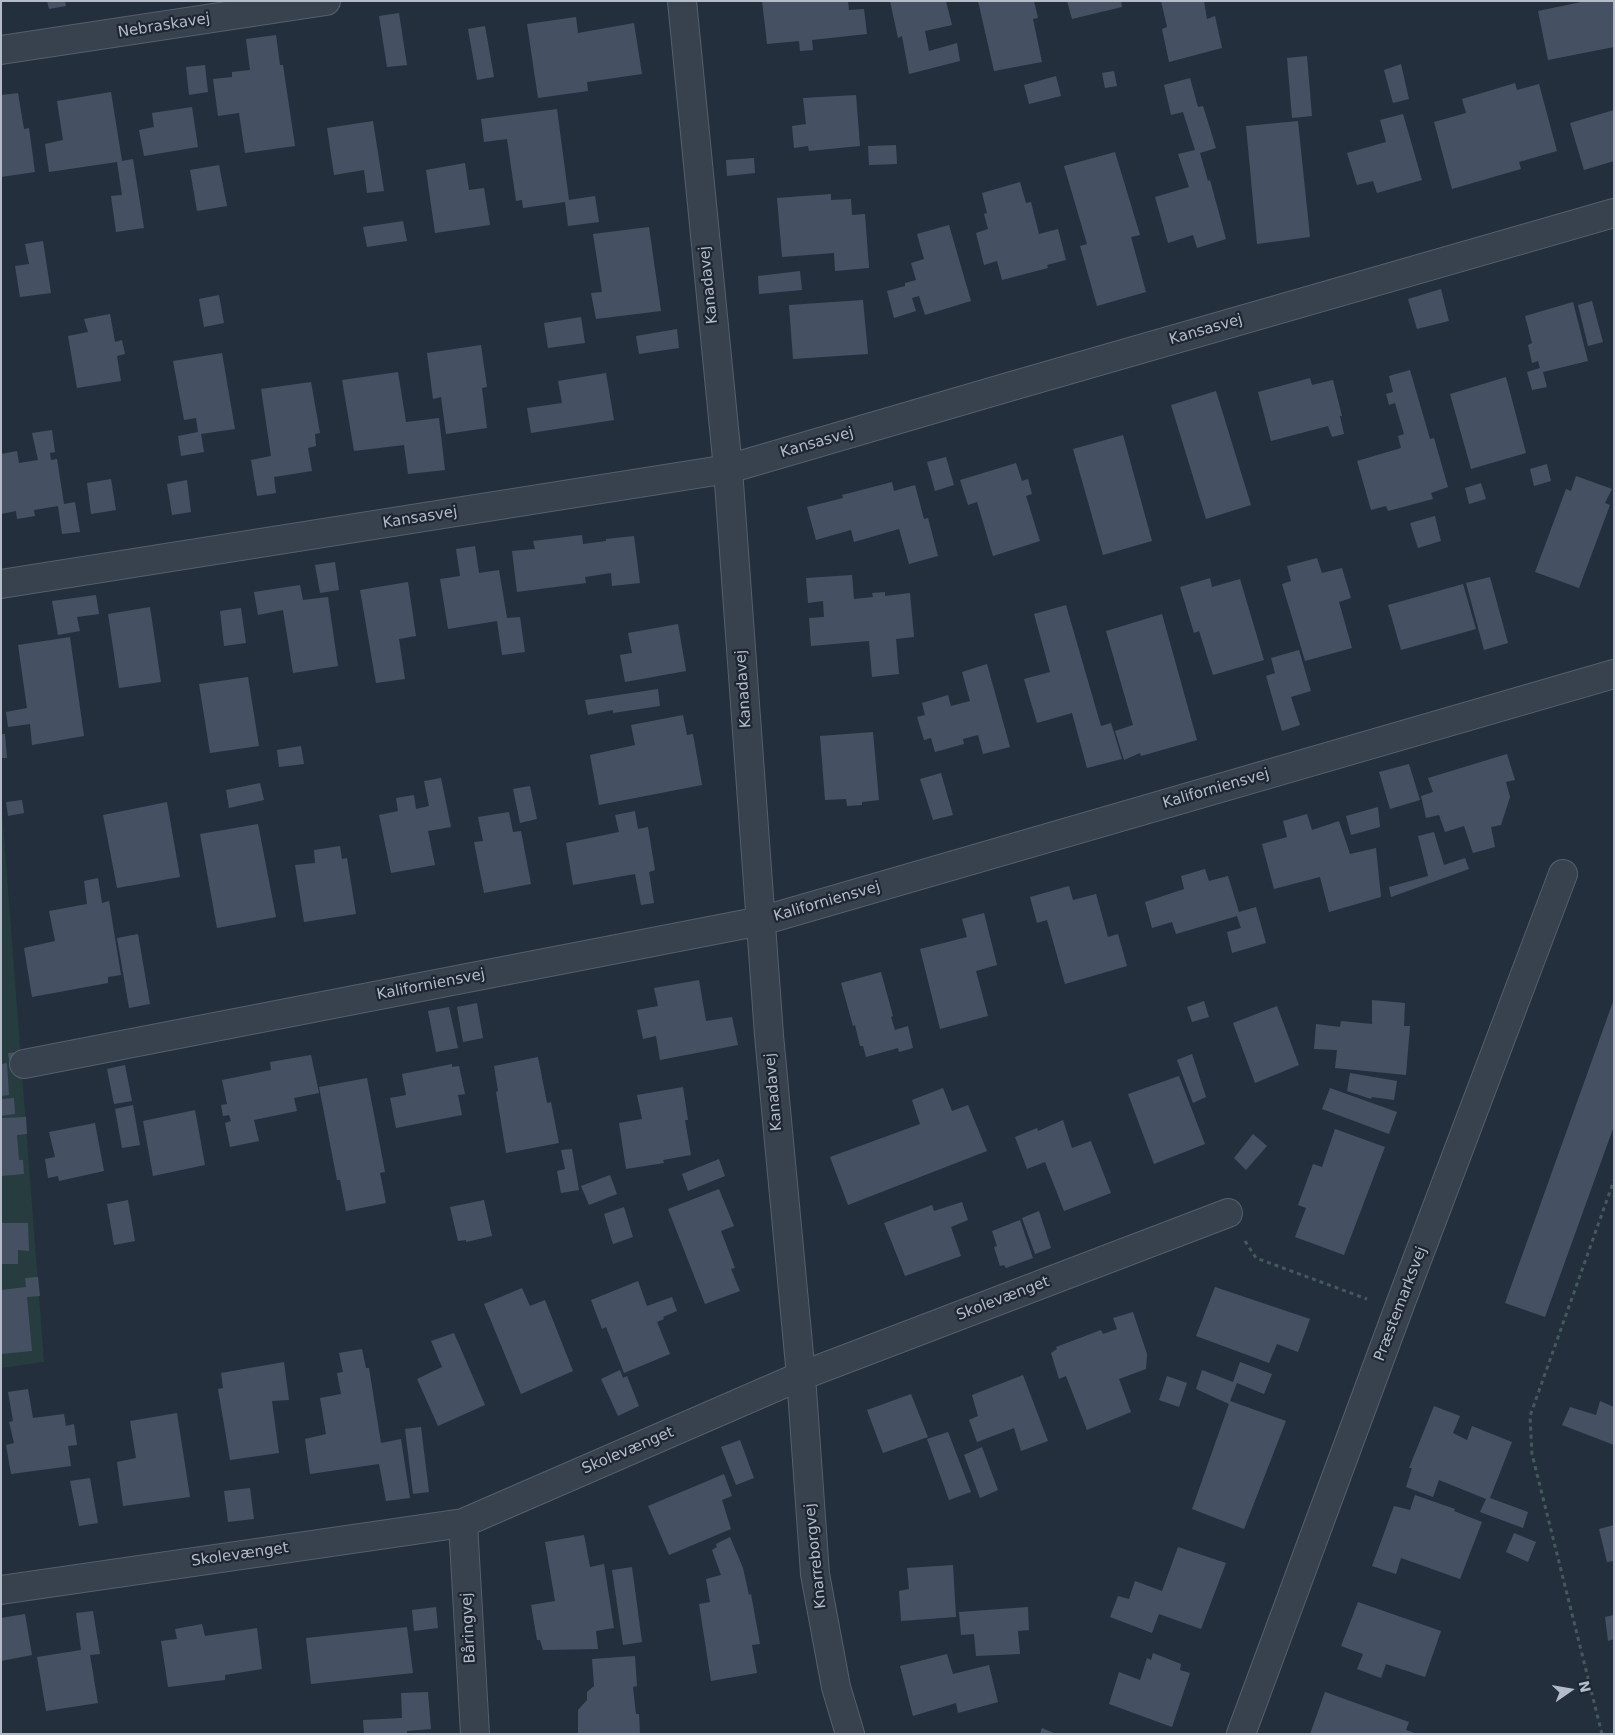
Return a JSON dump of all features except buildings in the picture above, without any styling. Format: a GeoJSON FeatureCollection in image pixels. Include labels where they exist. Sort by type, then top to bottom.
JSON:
{"type":"FeatureCollection","features":[{"type":"Feature","properties":{"kind":"street","name":"Nebraskavej"},"geometry":{"type":"LineString","coordinates":[[1,50],[326,1]]}},
{"type":"Feature","properties":{"kind":"street","name":"Kanadavej"},"geometry":{"type":"LineString","coordinates":[[682,1],[728,469],[769,1035],[801,1376]]}},
{"type":"Feature","properties":{"kind":"street","name":"Kansasvej"},"geometry":{"type":"LineString","coordinates":[[1,584],[728,469],[1614,213]]}},
{"type":"Feature","properties":{"kind":"street","name":"Kaliforniensvej"},"geometry":{"type":"LineString","coordinates":[[24,1064],[761,921],[1614,674]]}},
{"type":"Feature","properties":{"kind":"street","name":"Præstemarksvej"},"geometry":{"type":"LineString","coordinates":[[1240,1734],[1563,874]]}},
{"type":"Feature","properties":{"kind":"street","name":"Skolevænget"},"geometry":{"type":"LineString","coordinates":[[1,1590],[463,1523],[801,1376],[1228,1212]]}},
{"type":"Feature","properties":{"kind":"street","name":"Knarreborgvej"},"geometry":{"type":"LineString","coordinates":[[801,1376],[815,1574],[836,1687],[850,1734]]}},
{"type":"Feature","properties":{"kind":"street","name":"Båringvej"},"geometry":{"type":"LineString","coordinates":[[463,1523],[475,1734]]}},
{"type":"Feature","properties":{"kind":"path"},"geometry":{"type":"LineString","coordinates":[[1602,1734],[1532,1454],[1530,1416],[1614,1180]]}},
{"type":"Feature","properties":{"kind":"path"},"geometry":{"type":"LineString","coordinates":[[1228,1212],[1256,1258],[1398,1310]]}},
{"type":"Feature","properties":{"kind":"green space"},"geometry":{"type":"Polygon","coordinates":[[[1,798],[44,1362],[1,1368],[1,798]]]}}]}
